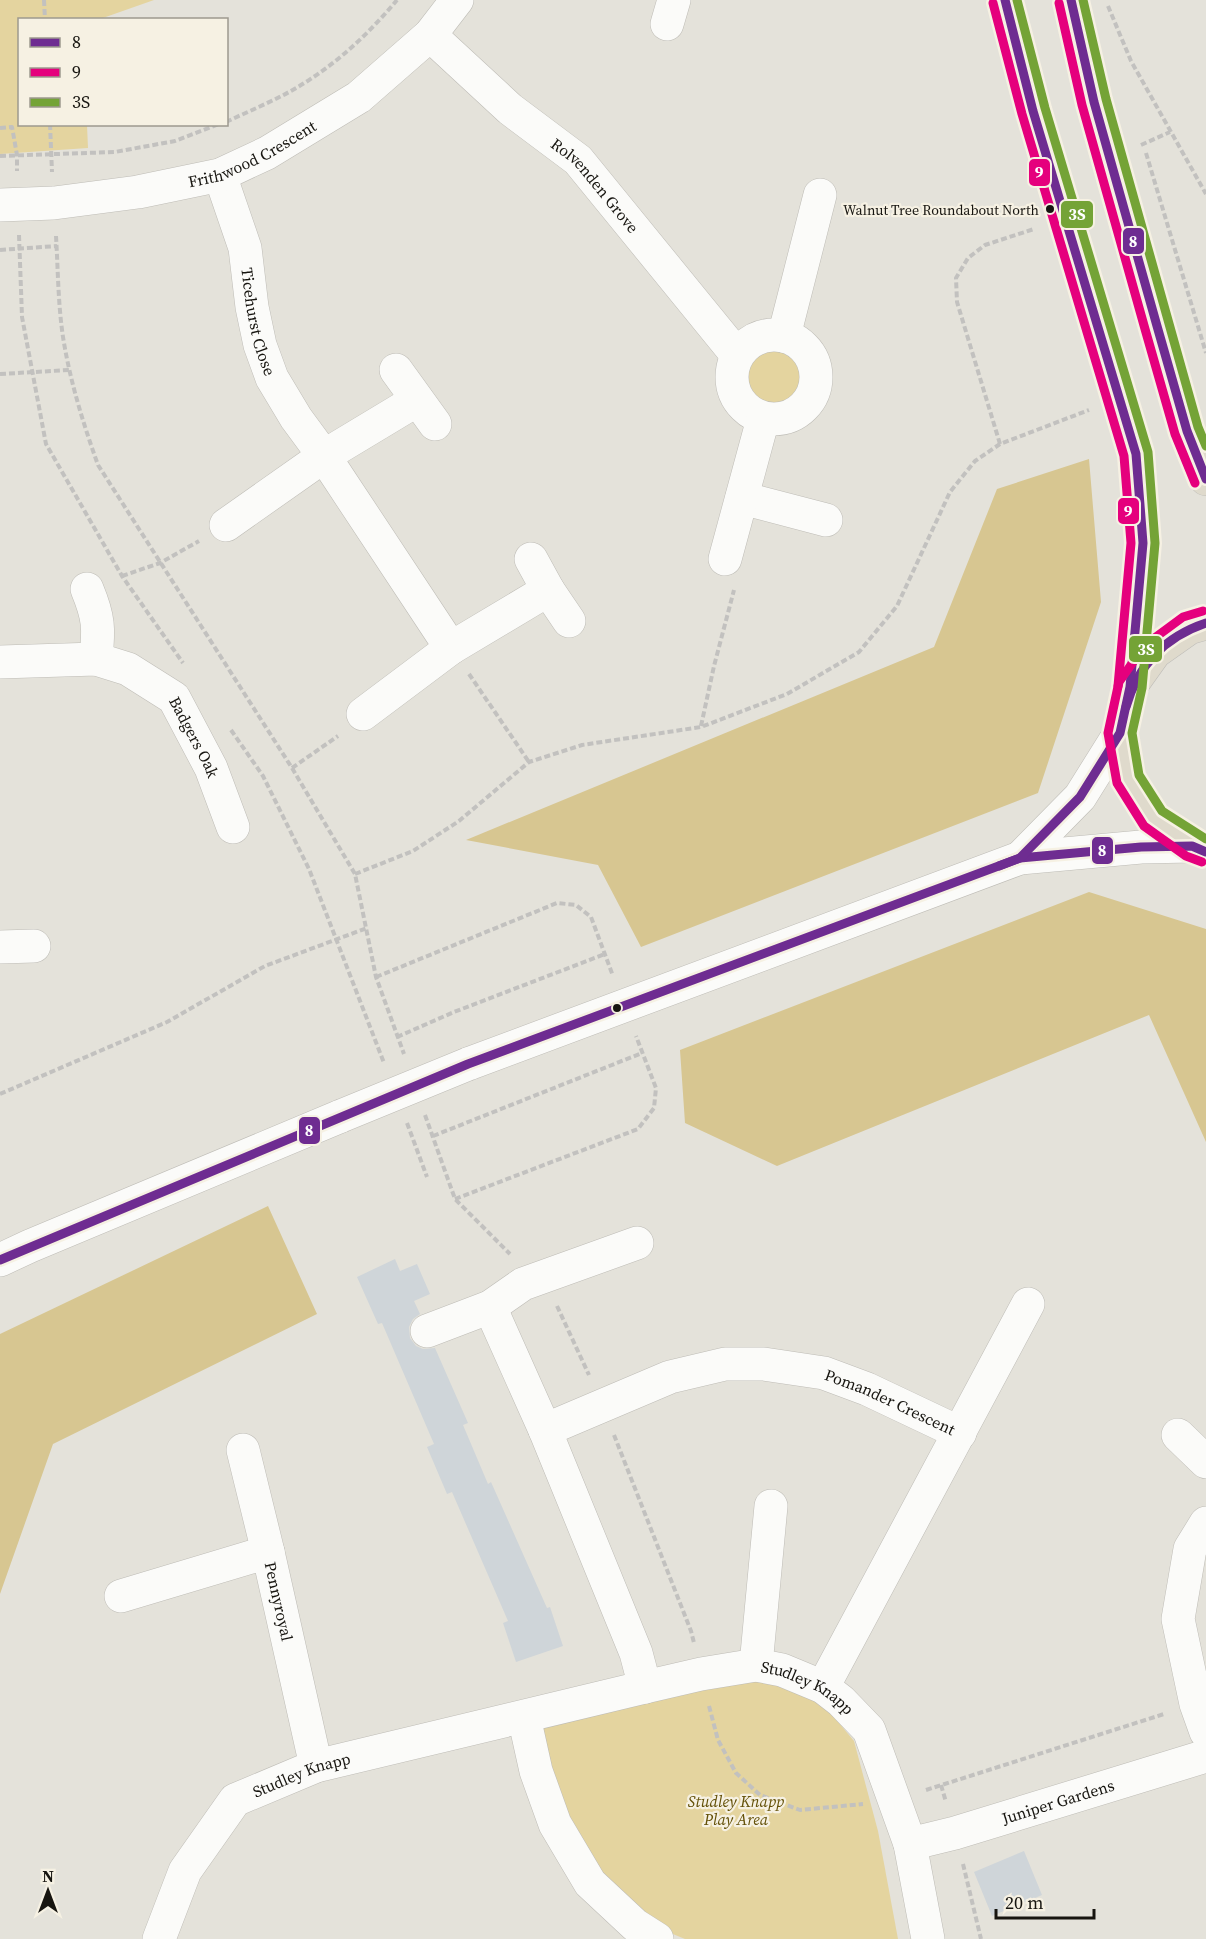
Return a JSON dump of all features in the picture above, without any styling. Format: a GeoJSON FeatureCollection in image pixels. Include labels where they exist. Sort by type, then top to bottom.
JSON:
{"type":"FeatureCollection","features":[{"type":"Feature","properties":{"kind":"highway"},"geometry":{"type":"LineString","coordinates":[[1005,0],[1033,111],[1136,454],[1143,543],[1131,687],[1120,733],[1128,779],[1153,819],[1202,850]]}},
{"type":"Feature","properties":{"kind":"highway"},"geometry":{"type":"LineString","coordinates":[[1071,0],[1094,102],[1156,326],[1186,431],[1206,479]]}},
{"type":"Feature","properties":{"kind":"highway"},"geometry":{"type":"LineString","coordinates":[[1131,687],[1155,652],[1189,628],[1206,623]]}},
{"type":"Feature","properties":{"kind":"street","name":"Frithwood Crescent"},"geometry":{"type":"LineString","coordinates":[[9,205],[54,203],[138,192],[220,175],[267,153],[359,97],[430,35],[457,0]]}},
{"type":"Feature","properties":{"kind":"street","name":"Rolvenden Grove"},"geometry":{"type":"LineString","coordinates":[[430,35],[510,109],[578,160],[737,355]]}},
{"type":"Feature","properties":{"kind":"street","name":"Ticehurst Close"},"geometry":{"type":"LineString","coordinates":[[220,175],[245,248],[252,307],[260,345],[272,378],[296,418],[324,456],[451,648]]}},
{"type":"Feature","properties":{"kind":"street"},"geometry":{"type":"LineString","coordinates":[[784,336],[820,195]]}},
{"type":"Feature","properties":{"kind":"street"},"geometry":{"type":"LineString","coordinates":[[771,334],[796,341],[807,350],[814,361],[815,388],[806,405],[789,417],[776,420],[763,419],[751,413],[734,393],[731,380],[732,367],[737,355],[746,345],[771,334]]}},
{"type":"Feature","properties":{"kind":"street"},"geometry":{"type":"LineString","coordinates":[[226,525],[324,456],[426,412],[396,370]]}},
{"type":"Feature","properties":{"kind":"street"},"geometry":{"type":"LineString","coordinates":[[730,572],[742,498],[763,419]]}},
{"type":"Feature","properties":{"kind":"street"},"geometry":{"type":"LineString","coordinates":[[742,498],[826,520]]}},
{"type":"Feature","properties":{"kind":"street"},"geometry":{"type":"LineString","coordinates":[[531,559],[569,621]]}},
{"type":"Feature","properties":{"kind":"street"},"geometry":{"type":"LineString","coordinates":[[87,589],[97,614],[96,659]]}},
{"type":"Feature","properties":{"kind":"street"},"geometry":{"type":"LineString","coordinates":[[363,714],[451,648],[548,590]]}},
{"type":"Feature","properties":{"kind":"street","name":"Badgers Oak"},"geometry":{"type":"LineString","coordinates":[[0,662],[96,659],[128,669],[174,698],[211,768],[233,827]]}},
{"type":"Feature","properties":{"kind":"street"},"geometry":{"type":"LineString","coordinates":[[1020,858],[1080,797],[1120,733]]}},
{"type":"Feature","properties":{"kind":"street"},"geometry":{"type":"LineString","coordinates":[[0,1260],[468,1064],[1020,858],[1141,847],[1202,850]]}},
{"type":"Feature","properties":{"kind":"street"},"geometry":{"type":"LineString","coordinates":[[0,947],[34,946]]}},
{"type":"Feature","properties":{"kind":"street"},"geometry":{"type":"LineString","coordinates":[[427,1331],[490,1306],[534,1281],[637,1243]]}},
{"type":"Feature","properties":{"kind":"street"},"geometry":{"type":"LineString","coordinates":[[960,1432],[1028,1304]]}},
{"type":"Feature","properties":{"kind":"street"},"geometry":{"type":"LineString","coordinates":[[490,1306],[546,1430],[636,1653],[645,1687]]}},
{"type":"Feature","properties":{"kind":"street","name":"Pomander Crescent"},"geometry":{"type":"LineString","coordinates":[[546,1430],[670,1377],[725,1364],[764,1364],[824,1373],[867,1389],[960,1432],[823,1687]]}},
{"type":"Feature","properties":{"kind":"street"},"geometry":{"type":"LineString","coordinates":[[1178,1435],[1206,1462]]}},
{"type":"Feature","properties":{"kind":"street"},"geometry":{"type":"LineString","coordinates":[[243,1450],[268,1552]]}},
{"type":"Feature","properties":{"kind":"street"},"geometry":{"type":"LineString","coordinates":[[756,1665],[771,1506]]}},
{"type":"Feature","properties":{"kind":"street"},"geometry":{"type":"LineString","coordinates":[[1201,1718],[1178,1619],[1190,1549],[1206,1523]]}},
{"type":"Feature","properties":{"kind":"street","name":"Pennyroyal"},"geometry":{"type":"LineString","coordinates":[[121,1596],[268,1552],[316,1766]]}},
{"type":"Feature","properties":{"kind":"street","name":"Studley Knapp"},"geometry":{"type":"LineString","coordinates":[[159,1939],[185,1871],[235,1800],[316,1766],[701,1674],[756,1665],[782,1670],[823,1687],[842,1701],[869,1730],[910,1844],[928,1939]]}},
{"type":"Feature","properties":{"kind":"street"},"geometry":{"type":"LineString","coordinates":[[524,1717],[536,1771],[555,1824],[590,1883],[635,1925],[657,1939]]}},
{"type":"Feature","properties":{"kind":"street","name":"Juniper Gardens"},"geometry":{"type":"LineString","coordinates":[[910,1844],[955,1833],[1206,1756]]}},
{"type":"Feature","properties":{"kind":"path"},"geometry":{"type":"LineString","coordinates":[[44,0],[45,18]]}},
{"type":"Feature","properties":{"kind":"path"},"geometry":{"type":"LineString","coordinates":[[228,121],[288,93],[336,62],[380,20],[396,0]]}},
{"type":"Feature","properties":{"kind":"path"},"geometry":{"type":"LineString","coordinates":[[1106,0],[1131,61],[1206,194]]}},
{"type":"Feature","properties":{"kind":"path"},"geometry":{"type":"LineString","coordinates":[[50,126],[63,334],[69,370],[82,419],[98,465],[292,768],[355,874],[376,976],[405,1059]]}},
{"type":"Feature","properties":{"kind":"path"},"geometry":{"type":"LineString","coordinates":[[0,156],[115,152],[175,141],[214,126]]}},
{"type":"Feature","properties":{"kind":"path"},"geometry":{"type":"LineString","coordinates":[[0,128],[12,127],[17,155],[9,205],[20,249],[22,316],[46,444],[122,576],[189,671]]}},
{"type":"Feature","properties":{"kind":"path"},"geometry":{"type":"LineString","coordinates":[[1143,144],[1206,353]]}},
{"type":"Feature","properties":{"kind":"path"},"geometry":{"type":"LineString","coordinates":[[1000,444],[957,302],[956,278],[968,258],[985,244],[1066,219]]}},
{"type":"Feature","properties":{"kind":"path"},"geometry":{"type":"LineString","coordinates":[[0,250],[57,246]]}},
{"type":"Feature","properties":{"kind":"path"},"geometry":{"type":"LineString","coordinates":[[0,374],[69,370]]}},
{"type":"Feature","properties":{"kind":"path"},"geometry":{"type":"LineString","coordinates":[[355,874],[413,851],[459,821],[529,762],[582,745],[701,727],[788,694],[859,652],[897,606],[950,492],[975,462],[1000,444],[1077,413]]}},
{"type":"Feature","properties":{"kind":"path"},"geometry":{"type":"LineString","coordinates":[[87,589],[160,563],[226,525]]}},
{"type":"Feature","properties":{"kind":"path"},"geometry":{"type":"LineString","coordinates":[[701,727],[730,572]]}},
{"type":"Feature","properties":{"kind":"path"},"geometry":{"type":"LineString","coordinates":[[451,648],[529,762]]}},
{"type":"Feature","properties":{"kind":"path"},"geometry":{"type":"LineString","coordinates":[[292,768],[353,726],[363,714]]}},
{"type":"Feature","properties":{"kind":"path"},"geometry":{"type":"LineString","coordinates":[[230,729],[264,776],[309,869],[386,1069]]}},
{"type":"Feature","properties":{"kind":"path"},"geometry":{"type":"LineString","coordinates":[[0,1094],[167,1022],[265,966],[367,928]]}},
{"type":"Feature","properties":{"kind":"path"},"geometry":{"type":"LineString","coordinates":[[397,1036],[605,954]]}},
{"type":"Feature","properties":{"kind":"path"},"geometry":{"type":"LineString","coordinates":[[433,1136],[642,1053]]}},
{"type":"Feature","properties":{"kind":"path"},"geometry":{"type":"LineString","coordinates":[[403,1112],[427,1177]]}},
{"type":"Feature","properties":{"kind":"path"},"geometry":{"type":"LineString","coordinates":[[425,1114],[455,1199],[534,1281],[603,1406],[691,1630],[718,1740],[736,1773],[760,1795],[800,1810],[846,1808],[894,1799],[1201,1718]]}},
{"type":"Feature","properties":{"kind":"green space"},"geometry":{"type":"Polygon","coordinates":[[[0,0],[154,0],[103,18],[18,18],[18,126],[87,126],[88,148],[0,154],[0,0]]]}},
{"type":"Feature","properties":{"kind":"green space"},"geometry":{"type":"Polygon","coordinates":[[[775,348],[791,353],[799,361],[804,377],[799,393],[791,401],[775,406],[759,401],[751,393],[746,377],[751,361],[759,353],[775,348]]]}},
{"type":"Feature","properties":{"kind":"green space","name":"Studley Knapp Play Area"},"geometry":{"type":"Polygon","coordinates":[[[728,1680],[782,1683],[824,1705],[854,1741],[878,1831],[898,1939],[685,1939],[668,1932],[611,1887],[554,1792],[541,1720],[728,1680]]]}},
{"type":"Feature","properties":{"kind":"shaded area"},"geometry":{"type":"Polygon","coordinates":[[[1089,459],[1101,602],[1038,793],[641,947],[598,865],[466,840],[934,647],[997,489],[1089,459]]]}},
{"type":"Feature","properties":{"kind":"shaded area"},"geometry":{"type":"Polygon","coordinates":[[[1089,892],[1206,929],[1206,1142],[1149,1015],[777,1166],[685,1123],[680,1050],[1089,892]]]}},
{"type":"Feature","properties":{"kind":"shaded area"},"geometry":{"type":"Polygon","coordinates":[[[268,1206],[317,1314],[53,1444],[0,1594],[0,1334],[268,1206]]]}},
{"type":"Feature","properties":{"kind":"building"},"geometry":{"type":"Polygon","coordinates":[[[395,1259],[400,1271],[417,1264],[430,1294],[414,1301],[420,1314],[413,1319],[409,1327],[410,1338],[416,1346],[423,1349],[435,1348],[468,1423],[463,1425],[488,1484],[491,1482],[547,1608],[550,1607],[563,1646],[516,1662],[503,1623],[508,1621],[452,1492],[447,1494],[427,1447],[434,1444],[382,1323],[378,1324],[357,1277],[395,1259]]]}},
{"type":"Feature","properties":{"kind":"building"},"geometry":{"type":"Polygon","coordinates":[[[1024,1851],[1042,1895],[992,1916],[974,1872],[1024,1851]]]}},
{"type":"Feature","properties":{"kind":"transit line","name":"8"},"geometry":{"type":"LineString","coordinates":[[0,1260],[468,1064],[1020,858],[1080,797],[1120,733],[1130,687],[1143,543],[1136,454],[1033,111],[1005,0]]}},
{"type":"Feature","properties":{"kind":"transit line","name":"3S"},"geometry":{"type":"LineString","coordinates":[[1017,0],[1045,108],[1148,452],[1155,543],[1142,688],[1132,733],[1139,775],[1162,811],[1206,839]]}},
{"type":"Feature","properties":{"kind":"transit line","name":"8"},"geometry":{"type":"LineString","coordinates":[[1071,0],[1094,102],[1157,326],[1187,431],[1206,479]]}},
{"type":"Feature","properties":{"kind":"transit line","name":"3S"},"geometry":{"type":"LineString","coordinates":[[1083,0],[1106,99],[1198,427],[1206,446]]}},
{"type":"Feature","properties":{"kind":"transit line","name":"9"},"geometry":{"type":"LineString","coordinates":[[993,3],[1022,114],[1124,456],[1131,543],[1118,686]]}},
{"type":"Feature","properties":{"kind":"transit line","name":"9"},"geometry":{"type":"LineString","coordinates":[[1059,3],[1082,105],[1145,329],[1175,434],[1195,483]]}},
{"type":"Feature","properties":{"kind":"transit line","name":"9"},"geometry":{"type":"LineString","coordinates":[[1202,862],[1186,856],[1144,826],[1117,783],[1108,733],[1119,682],[1145,645],[1183,617],[1203,611]]}},
{"type":"Feature","properties":{"kind":"transit line","name":"8"},"geometry":{"type":"LineString","coordinates":[[1126,707],[1138,678],[1155,654],[1177,636],[1206,623]]}},
{"type":"Feature","properties":{"kind":"transit line","name":"8"},"geometry":{"type":"LineString","coordinates":[[999,866],[1020,858],[1141,847],[1192,846],[1206,852]]}},
{"type":"Feature","properties":{"kind":"place","name":"Walnut Tree Roundabout North"},"geometry":{"type":"Point","coordinates":[1050,209]}}]}
